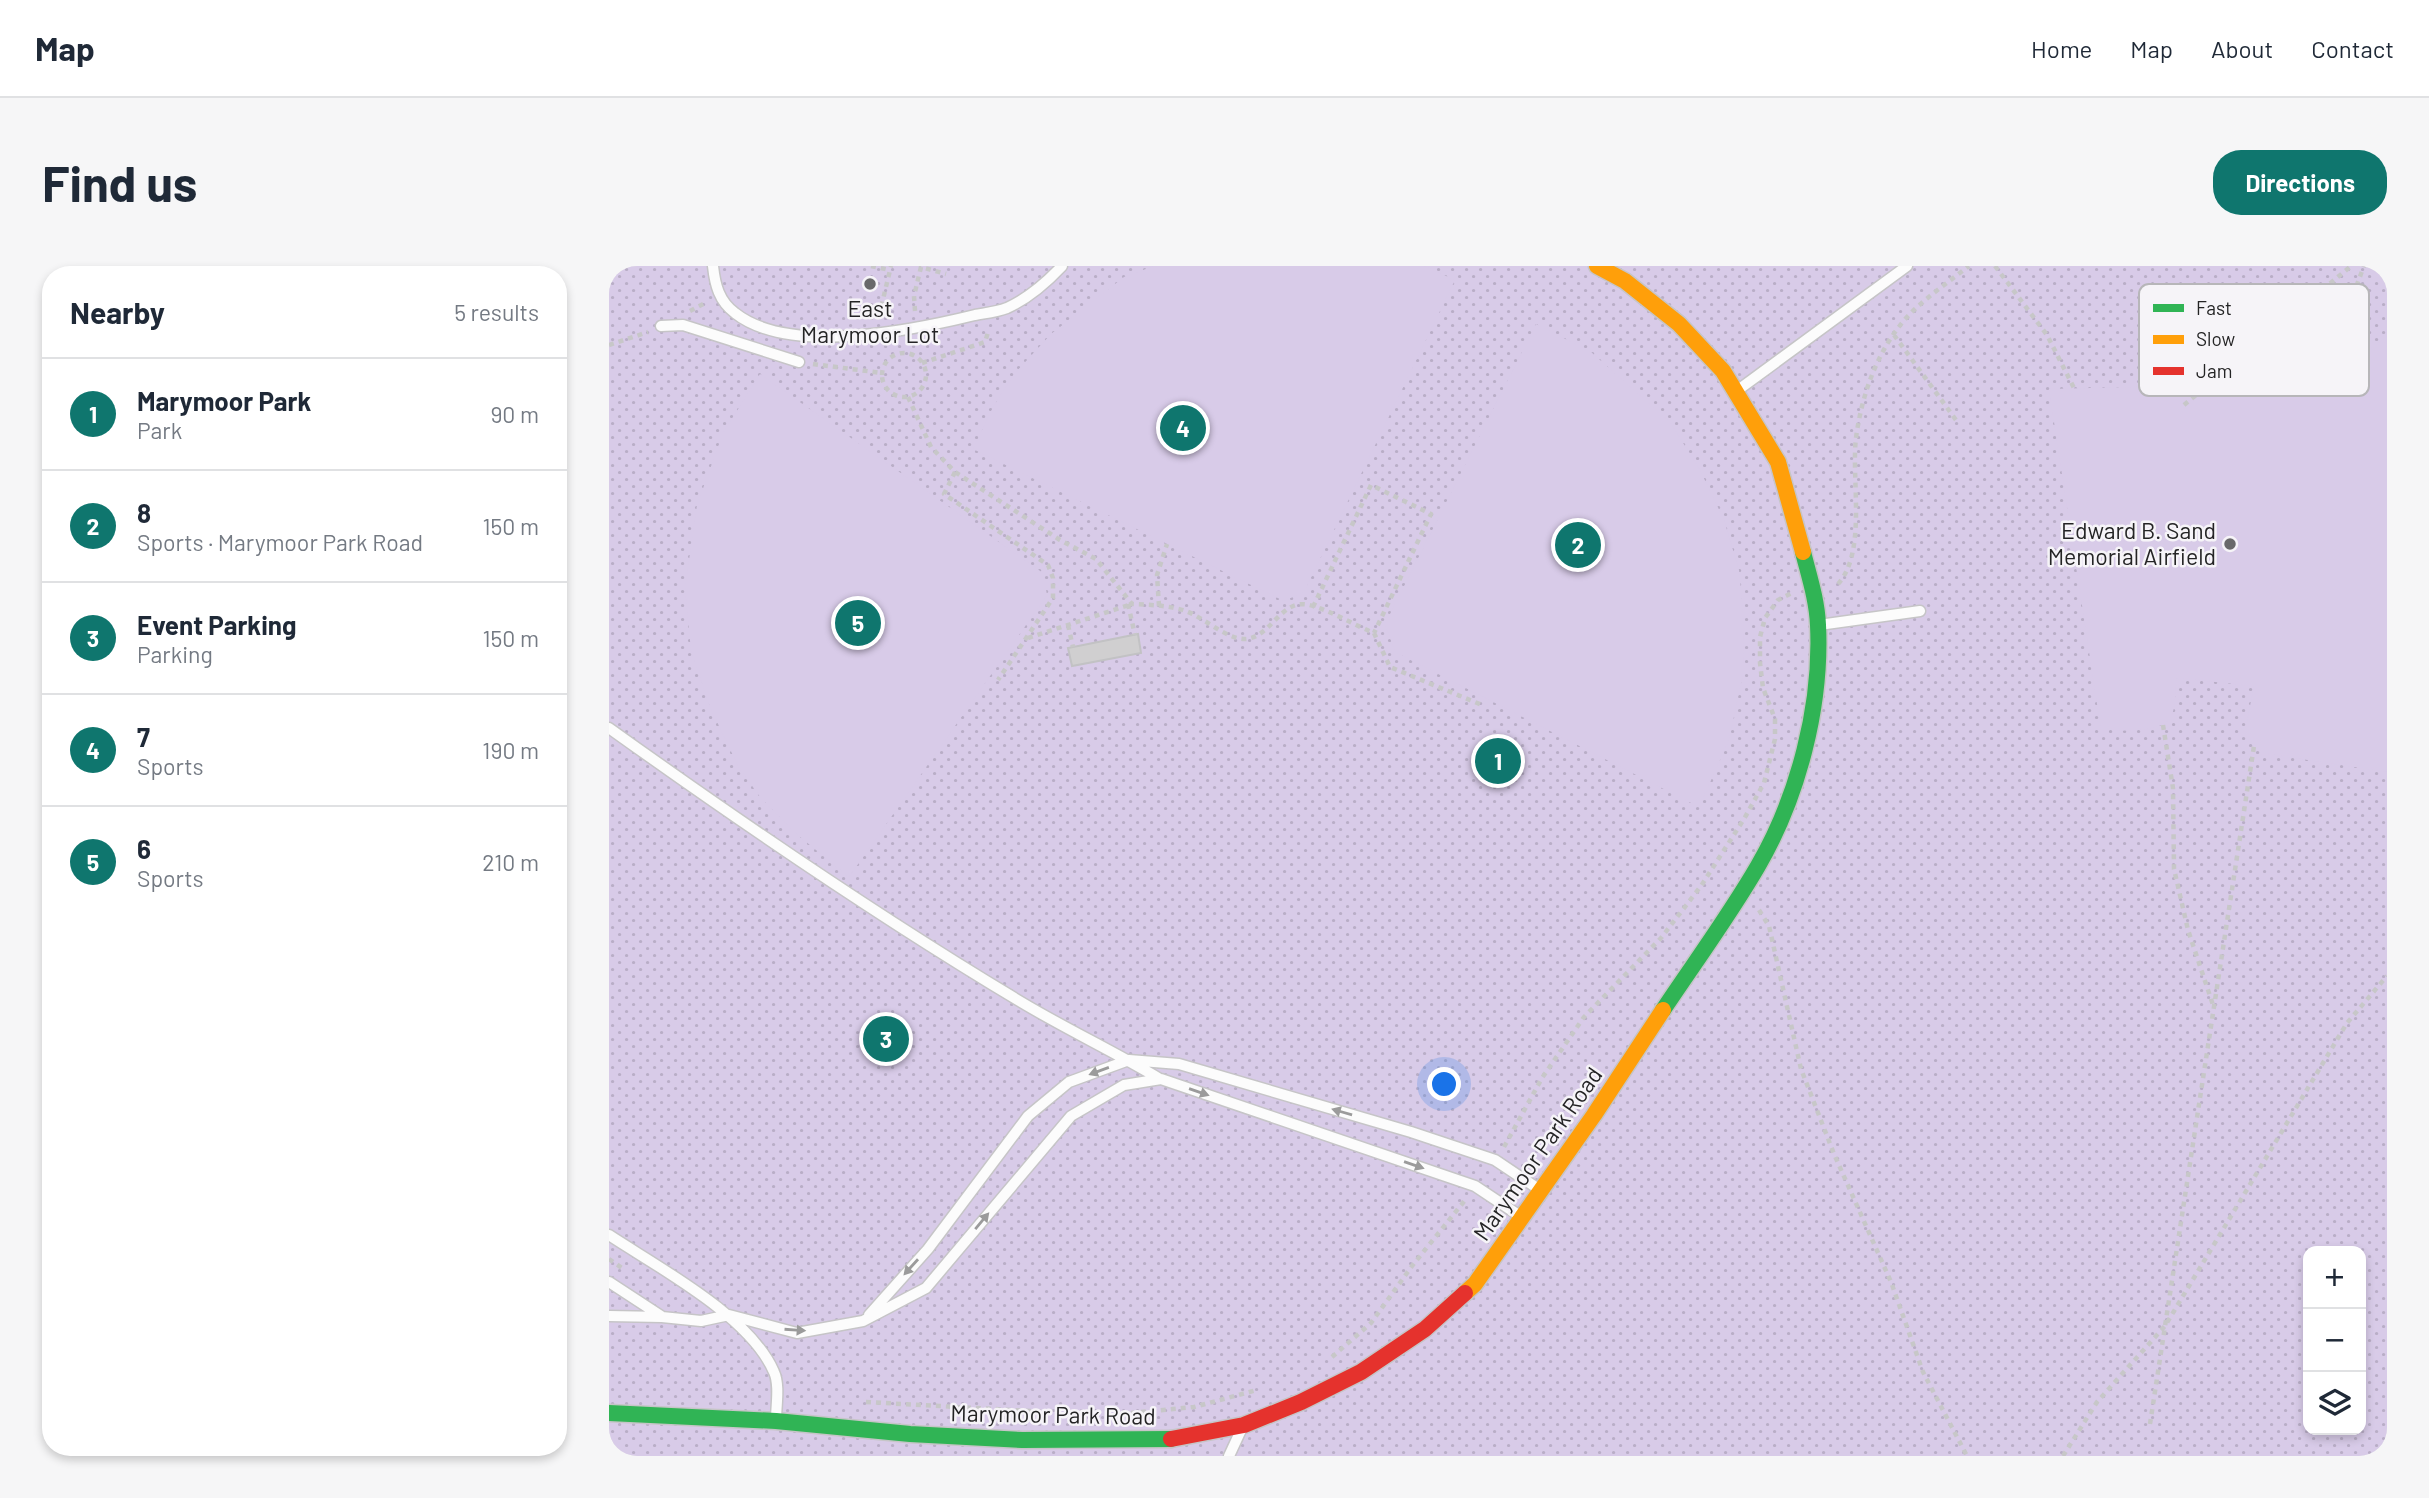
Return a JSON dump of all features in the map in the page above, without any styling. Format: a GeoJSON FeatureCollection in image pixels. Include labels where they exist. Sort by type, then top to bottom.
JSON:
{"type":"FeatureCollection","features":[{"type":"Feature","properties":{"kind":"street","name":"Marymoor Park Road"},"geometry":{"type":"LineString","coordinates":[[609,1413],[776,1421],[956,1443],[1022,1440],[1163,1441],[1244,1425],[1301,1402],[1361,1373],[1426,1329],[1475,1284],[1602,1103],[1758,866],[1793,793],[1811,716],[1818,625],[1810,575],[1778,462],[1723,371],[1679,324],[1625,281],[1597,266]]}},
{"type":"Feature","properties":{"kind":"lane"},"geometry":{"type":"LineString","coordinates":[[713,266],[719,295],[734,313],[750,324],[780,332],[828,337],[897,332],[1004,309],[1026,298],[1062,266]]}},
{"type":"Feature","properties":{"kind":"lane"},"geometry":{"type":"LineString","coordinates":[[1735,391],[1907,266]]}},
{"type":"Feature","properties":{"kind":"lane"},"geometry":{"type":"LineString","coordinates":[[661,326],[683,325],[799,362]]}},
{"type":"Feature","properties":{"kind":"lane"},"geometry":{"type":"LineString","coordinates":[[1818,625],[1920,611]]}},
{"type":"Feature","properties":{"kind":"lane"},"geometry":{"type":"LineString","coordinates":[[609,728],[851,897],[1022,1003],[1161,1079],[1475,1186],[1522,1217]]}},
{"type":"Feature","properties":{"kind":"lane"},"geometry":{"type":"LineString","coordinates":[[863,1321],[928,1249],[1028,1116],[1069,1082],[1129,1060],[1179,1064],[1411,1132],[1495,1160],[1541,1191]]}},
{"type":"Feature","properties":{"kind":"lane"},"geometry":{"type":"LineString","coordinates":[[609,1317],[662,1317],[701,1321],[729,1315],[797,1333],[863,1321],[926,1288],[1071,1116],[1124,1085],[1161,1079]]}},
{"type":"Feature","properties":{"kind":"lane"},"geometry":{"type":"LineString","coordinates":[[609,1235],[729,1315],[757,1345],[775,1373],[776,1421]]}},
{"type":"Feature","properties":{"kind":"lane"},"geometry":{"type":"LineString","coordinates":[[609,1282],[662,1317]]}},
{"type":"Feature","properties":{"kind":"lane"},"geometry":{"type":"LineString","coordinates":[[1229,1456],[1244,1425]]}},
{"type":"Feature","properties":{"kind":"path"},"geometry":{"type":"LineString","coordinates":[[609,281],[619,266]]}},
{"type":"Feature","properties":{"kind":"path"},"geometry":{"type":"LineString","coordinates":[[871,266],[891,268],[879,319]]}},
{"type":"Feature","properties":{"kind":"path"},"geometry":{"type":"LineString","coordinates":[[1836,585],[1842,579],[1854,543],[1856,440],[1873,373],[1894,335],[1913,310],[1969,266]]}},
{"type":"Feature","properties":{"kind":"path"},"geometry":{"type":"LineString","coordinates":[[1995,266],[2047,335],[2074,388]]}},
{"type":"Feature","properties":{"kind":"path"},"geometry":{"type":"LineString","coordinates":[[2329,284],[2351,266]]}},
{"type":"Feature","properties":{"kind":"path"},"geometry":{"type":"LineString","coordinates":[[2357,284],[2364,266]]}},
{"type":"Feature","properties":{"kind":"path"},"geometry":{"type":"LineString","coordinates":[[915,311],[914,296],[921,267],[946,274]]}},
{"type":"Feature","properties":{"kind":"path"},"geometry":{"type":"LineString","coordinates":[[922,363],[985,342],[994,311]]}},
{"type":"Feature","properties":{"kind":"path"},"geometry":{"type":"LineString","coordinates":[[1894,335],[1956,420]]}},
{"type":"Feature","properties":{"kind":"path"},"geometry":{"type":"LineString","coordinates":[[916,357],[917,350]]}},
{"type":"Feature","properties":{"kind":"path"},"geometry":{"type":"LineString","coordinates":[[884,355],[882,373],[885,388],[891,394],[908,397],[922,388],[925,371],[916,357],[899,354],[885,363]]}},
{"type":"Feature","properties":{"kind":"path"},"geometry":{"type":"LineString","coordinates":[[799,362],[882,373]]}},
{"type":"Feature","properties":{"kind":"path"},"geometry":{"type":"LineString","coordinates":[[2184,405],[2195,396]]}},
{"type":"Feature","properties":{"kind":"path"},"geometry":{"type":"LineString","coordinates":[[908,397],[931,447],[954,472],[1060,540],[1095,559],[1130,604],[1135,635]]}},
{"type":"Feature","properties":{"kind":"path"},"geometry":{"type":"LineString","coordinates":[[954,472],[944,494],[1048,565],[1053,578],[1053,598],[998,680]]}},
{"type":"Feature","properties":{"kind":"path"},"geometry":{"type":"LineString","coordinates":[[1313,607],[1371,485],[1431,514],[1374,633]]}},
{"type":"Feature","properties":{"kind":"path"},"geometry":{"type":"LineString","coordinates":[[1159,606],[1157,575],[1167,544]]}},
{"type":"Feature","properties":{"kind":"path"},"geometry":{"type":"LineString","coordinates":[[1499,1154],[1542,1078],[1584,1017],[1661,938],[1701,886],[1757,795],[1771,760],[1775,719],[1763,688],[1759,663],[1760,636],[1765,618],[1778,600],[1784,595],[1798,592]]}},
{"type":"Feature","properties":{"kind":"path"},"geometry":{"type":"LineString","coordinates":[[1027,638],[1130,604],[1185,611],[1234,638],[1247,639],[1260,634],[1289,607],[1307,604],[1374,633],[1390,667],[1482,705]]}},
{"type":"Feature","properties":{"kind":"path"},"geometry":{"type":"LineString","coordinates":[[1068,625],[1073,647]]}},
{"type":"Feature","properties":{"kind":"path"},"geometry":{"type":"LineString","coordinates":[[2163,726],[2173,789],[2174,869],[2188,930],[2214,1009]]}},
{"type":"Feature","properties":{"kind":"path"},"geometry":{"type":"LineString","coordinates":[[2150,1424],[2254,746]]}},
{"type":"Feature","properties":{"kind":"path"},"geometry":{"type":"LineString","coordinates":[[1745,886],[1769,926],[1801,1069],[1834,1154],[1891,1282],[1923,1372],[1966,1456]]}},
{"type":"Feature","properties":{"kind":"path"},"geometry":{"type":"LineString","coordinates":[[2063,1456],[2097,1402],[2165,1326],[2347,1023],[2387,976]]}},
{"type":"Feature","properties":{"kind":"path"},"geometry":{"type":"LineString","coordinates":[[1330,1359],[1371,1323],[1471,1192]]}},
{"type":"Feature","properties":{"kind":"path"},"geometry":{"type":"LineString","coordinates":[[1118,1414],[1194,1407],[1269,1386]]}},
{"type":"Feature","properties":{"kind":"path"},"geometry":{"type":"LineString","coordinates":[[861,1402],[1078,1413]]}},
{"type":"Feature","properties":{"kind":"shaded area"},"geometry":{"type":"Polygon","coordinates":[[[612,266],[2387,266],[2387,1456],[609,1456],[609,271],[612,266]]]}},
{"type":"Feature","properties":{"kind":"shaded area"},"geometry":{"type":"Polygon","coordinates":[[[1154,266],[1424,266],[1455,280],[1304,592],[1284,601],[973,449],[993,407],[1015,373],[1051,334],[1124,277],[1154,266]]]}},
{"type":"Feature","properties":{"kind":"shaded area"},"geometry":{"type":"Polygon","coordinates":[[[1536,324],[1591,352],[1670,422],[1700,470],[1724,520],[1739,570],[1744,623],[1743,674],[1729,740],[1699,807],[1395,652],[1385,624],[1536,324]]]}},
{"type":"Feature","properties":{"kind":"shaded area","name":"Edward B. Sand Memorial Airfield"},"geometry":{"type":"Polygon","coordinates":[[[2369,343],[2387,343],[2387,772],[2262,753],[2247,738],[2247,721],[2254,686],[2177,678],[2174,709],[2166,722],[2149,729],[2101,730],[2049,389],[2139,387],[2139,396],[2369,396],[2369,343]]]}},
{"type":"Feature","properties":{"kind":"shaded area"},"geometry":{"type":"Polygon","coordinates":[[[760,374],[1043,573],[1047,595],[849,877],[794,832],[760,797],[738,766],[710,707],[691,651],[685,588],[697,505],[723,433],[760,374]]]}},
{"type":"Feature","properties":{"kind":"building"},"geometry":{"type":"Polygon","coordinates":[[[1138,634],[1141,653],[1072,666],[1068,648],[1138,634]]]}},
{"type":"Feature","properties":{"kind":"traffic: fast"},"geometry":{"type":"LineString","coordinates":[[1663,1010],[1758,866],[1785,811],[1796,781],[1811,719],[1818,656],[1816,606],[1803,552]]}},
{"type":"Feature","properties":{"kind":"traffic: fast"},"geometry":{"type":"LineString","coordinates":[[609,1413],[776,1421],[910,1434],[1022,1440],[1171,1439]]}},
{"type":"Feature","properties":{"kind":"traffic: slow"},"geometry":{"type":"LineString","coordinates":[[1597,266],[1625,281],[1679,324],[1723,371],[1778,462],[1803,552]]}},
{"type":"Feature","properties":{"kind":"traffic: slow"},"geometry":{"type":"LineString","coordinates":[[1465,1293],[1475,1284],[1594,1115],[1663,1010]]}},
{"type":"Feature","properties":{"kind":"traffic: jam"},"geometry":{"type":"LineString","coordinates":[[1171,1439],[1244,1425],[1301,1402],[1361,1372],[1425,1329],[1465,1293]]}},
{"type":"Feature","properties":{"kind":"place","name":"East Marymoor Lot"},"geometry":{"type":"Point","coordinates":[870,284]}},
{"type":"Feature","properties":{"kind":"place","name":"7"},"geometry":{"type":"Point","coordinates":[1183,428]}},
{"type":"Feature","properties":{"kind":"place","name":"Edward B. Sand Memorial Airfield"},"geometry":{"type":"Point","coordinates":[2230,544]}},
{"type":"Feature","properties":{"kind":"place","name":"8"},"geometry":{"type":"Point","coordinates":[1578,545]}},
{"type":"Feature","properties":{"kind":"place","name":"6"},"geometry":{"type":"Point","coordinates":[858,623]}},
{"type":"Feature","properties":{"kind":"place","name":"Marymoor Park"},"geometry":{"type":"Point","coordinates":[1498,761]}},
{"type":"Feature","properties":{"kind":"place","name":"Event Parking"},"geometry":{"type":"Point","coordinates":[886,1039]}}]}
